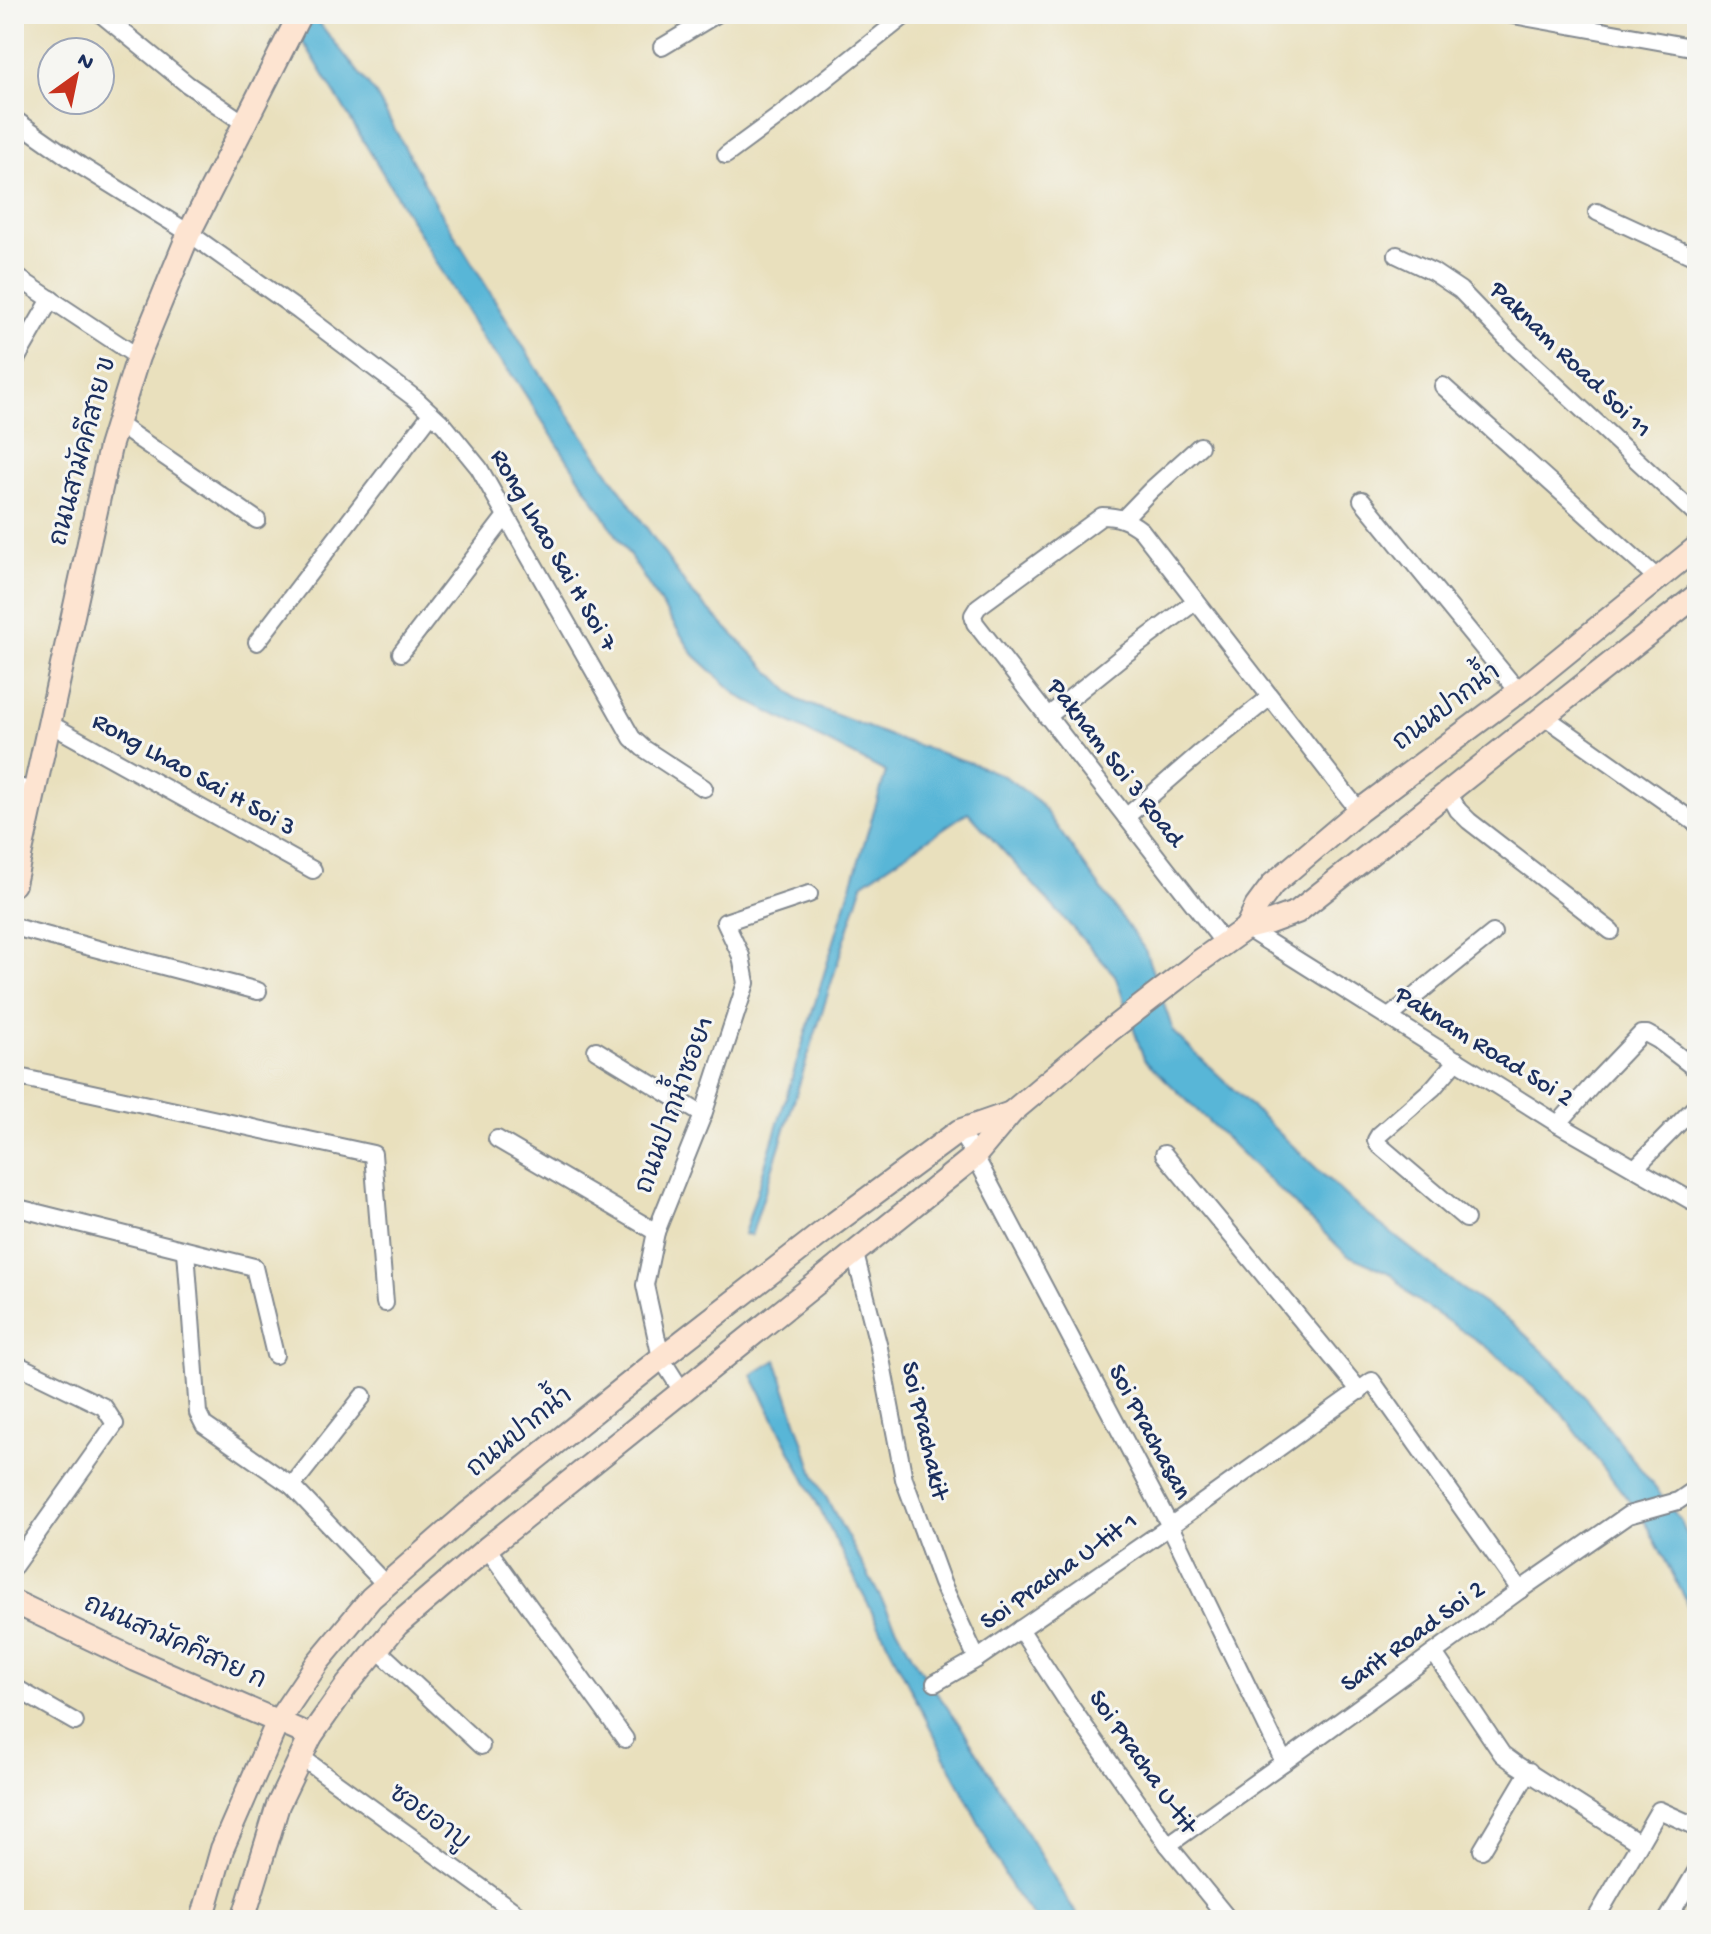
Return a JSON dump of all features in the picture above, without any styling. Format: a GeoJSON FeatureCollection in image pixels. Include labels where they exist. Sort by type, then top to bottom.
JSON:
{"type":"FeatureCollection","features":[{"type":"Feature","properties":{"kind":"street"},"geometry":{"type":"LineString","coordinates":[[101,14],[187,84],[244,123]]}},
{"type":"Feature","properties":{"kind":"street","name":"ถนนสามัคคีสาย ข"},"geometry":{"type":"LineString","coordinates":[[14,884],[24,789],[50,724],[116,423],[138,357],[189,233],[300,14]]}},
{"type":"Feature","properties":{"kind":"street"},"geometry":{"type":"LineString","coordinates":[[662,47],[717,14]]}},
{"type":"Feature","properties":{"kind":"street"},"geometry":{"type":"LineString","coordinates":[[726,155],[907,14]]}},
{"type":"Feature","properties":{"kind":"street"},"geometry":{"type":"LineString","coordinates":[[1508,14],[1697,48]]}},
{"type":"Feature","properties":{"kind":"street","name":"Rong Lhao Sai H Soi 7"},"geometry":{"type":"LineString","coordinates":[[14,119],[81,166],[189,233],[417,400],[459,442],[479,468],[632,738],[704,788]]}},
{"type":"Feature","properties":{"kind":"street"},"geometry":{"type":"LineString","coordinates":[[1597,212],[1697,258]]}},
{"type":"Feature","properties":{"kind":"street","name":"Paknam Road Soi 11"},"geometry":{"type":"LineString","coordinates":[[1397,255],[1433,272],[1460,290],[1512,344],[1697,516]]}},
{"type":"Feature","properties":{"kind":"street"},"geometry":{"type":"LineString","coordinates":[[14,275],[138,357]]}},
{"type":"Feature","properties":{"kind":"street"},"geometry":{"type":"LineString","coordinates":[[14,363],[51,299]]}},
{"type":"Feature","properties":{"kind":"street"},"geometry":{"type":"LineString","coordinates":[[1443,386],[1657,578]]}},
{"type":"Feature","properties":{"kind":"street"},"geometry":{"type":"LineString","coordinates":[[257,642],[431,414]]}},
{"type":"Feature","properties":{"kind":"street"},"geometry":{"type":"LineString","coordinates":[[116,423],[257,520]]}},
{"type":"Feature","properties":{"kind":"street"},"geometry":{"type":"LineString","coordinates":[[1200,446],[1123,519],[1141,530],[1359,811]]}},
{"type":"Feature","properties":{"kind":"street"},"geometry":{"type":"LineString","coordinates":[[1362,500],[1518,691]]}},
{"type":"Feature","properties":{"kind":"street"},"geometry":{"type":"LineString","coordinates":[[401,653],[506,516]]}},
{"type":"Feature","properties":{"kind":"street","name":"Paknam Soi 3 Road"},"geometry":{"type":"LineString","coordinates":[[1123,519],[1102,516],[978,607],[973,618],[1224,943]]}},
{"type":"Feature","properties":{"kind":"street","name":"ถนนปากน้ำ"},"geometry":{"type":"LineString","coordinates":[[1246,928],[1256,907],[1273,884],[1359,811],[1518,691],[1697,547]]}},
{"type":"Feature","properties":{"kind":"street","name":"ถนนปากน้ำ"},"geometry":{"type":"LineString","coordinates":[[243,1920],[278,1805],[311,1736],[347,1685],[397,1625],[487,1548],[975,1156],[1012,1112],[1100,1038],[1246,928],[1297,912],[1697,595]]}},
{"type":"Feature","properties":{"kind":"street"},"geometry":{"type":"LineString","coordinates":[[1047,717],[1196,601]]}},
{"type":"Feature","properties":{"kind":"street"},"geometry":{"type":"LineString","coordinates":[[1126,817],[1269,698]]}},
{"type":"Feature","properties":{"kind":"street"},"geometry":{"type":"LineString","coordinates":[[1544,716],[1697,824]]}},
{"type":"Feature","properties":{"kind":"street","name":"Rong Lhao Sai H Soi 3"},"geometry":{"type":"LineString","coordinates":[[50,724],[313,870]]}},
{"type":"Feature","properties":{"kind":"street"},"geometry":{"type":"LineString","coordinates":[[1449,794],[1469,821],[1611,931]]}},
{"type":"Feature","properties":{"kind":"street","name":"ถนนปากนำ้ซอย1"},"geometry":{"type":"LineString","coordinates":[[682,1391],[661,1358],[645,1285],[656,1232],[703,1115],[746,983],[741,956],[725,922],[809,894]]}},
{"type":"Feature","properties":{"kind":"street"},"geometry":{"type":"LineString","coordinates":[[14,927],[258,991]]}},
{"type":"Feature","properties":{"kind":"street","name":"Paknam Road Soi 2"},"geometry":{"type":"LineString","coordinates":[[1246,928],[1558,1124],[1697,1204]]}},
{"type":"Feature","properties":{"kind":"street"},"geometry":{"type":"LineString","coordinates":[[1389,1017],[1493,933]]}},
{"type":"Feature","properties":{"kind":"street"},"geometry":{"type":"LineString","coordinates":[[1558,1124],[1641,1034],[1658,1040],[1697,1070]]}},
{"type":"Feature","properties":{"kind":"street"},"geometry":{"type":"LineString","coordinates":[[596,1050],[703,1115]]}},
{"type":"Feature","properties":{"kind":"street"},"geometry":{"type":"LineString","coordinates":[[1457,1060],[1433,1088],[1376,1140],[1466,1219]]}},
{"type":"Feature","properties":{"kind":"street"},"geometry":{"type":"LineString","coordinates":[[14,1076],[373,1154],[385,1303]]}},
{"type":"Feature","properties":{"kind":"street"},"geometry":{"type":"LineString","coordinates":[[1635,1168],[1697,1105]]}},
{"type":"Feature","properties":{"kind":"street","name":"ถนนปากน้ำ"},"geometry":{"type":"LineString","coordinates":[[202,1920],[222,1849],[278,1721],[318,1662],[385,1584],[661,1358],[832,1225],[959,1131],[1012,1112]]}},
{"type":"Feature","properties":{"kind":"street","name":"Soi Prachasan"},"geometry":{"type":"LineString","coordinates":[[959,1131],[1170,1526],[1284,1762]]}},
{"type":"Feature","properties":{"kind":"street"},"geometry":{"type":"LineString","coordinates":[[497,1139],[656,1232]]}},
{"type":"Feature","properties":{"kind":"street"},"geometry":{"type":"LineString","coordinates":[[1164,1154],[1366,1386],[1520,1590]]}},
{"type":"Feature","properties":{"kind":"street"},"geometry":{"type":"LineString","coordinates":[[14,1207],[254,1267],[275,1355]]}},
{"type":"Feature","properties":{"kind":"street"},"geometry":{"type":"LineString","coordinates":[[186,1251],[198,1413],[204,1425],[292,1486],[385,1584]]}},
{"type":"Feature","properties":{"kind":"street","name":"Soi Prachakit"},"geometry":{"type":"LineString","coordinates":[[855,1254],[879,1348],[904,1479],[942,1583],[977,1659]]}},
{"type":"Feature","properties":{"kind":"street"},"geometry":{"type":"LineString","coordinates":[[14,1363],[104,1407],[115,1424],[14,1566]]}},
{"type":"Feature","properties":{"kind":"street","name":"Soi Pracha U-tit 1"},"geometry":{"type":"LineString","coordinates":[[935,1683],[977,1659],[1366,1386]]}},
{"type":"Feature","properties":{"kind":"street"},"geometry":{"type":"LineString","coordinates":[[292,1486],[363,1396]]}},
{"type":"Feature","properties":{"kind":"street","name":"Sarit Road Soi 2"},"geometry":{"type":"LineString","coordinates":[[1168,1845],[1628,1515],[1678,1501],[1697,1488]]}},
{"type":"Feature","properties":{"kind":"street"},"geometry":{"type":"LineString","coordinates":[[487,1548],[625,1739]]}},
{"type":"Feature","properties":{"kind":"street","name":"ถนนสามัคคีสาย ก"},"geometry":{"type":"LineString","coordinates":[[14,1602],[136,1660],[311,1736]]}},
{"type":"Feature","properties":{"kind":"street","name":"Soi Pracha U-tit"},"geometry":{"type":"LineString","coordinates":[[1020,1629],[1168,1845],[1229,1920]]}},
{"type":"Feature","properties":{"kind":"street"},"geometry":{"type":"LineString","coordinates":[[377,1649],[481,1746]]}},
{"type":"Feature","properties":{"kind":"street"},"geometry":{"type":"LineString","coordinates":[[1434,1653],[1502,1754],[1639,1843]]}},
{"type":"Feature","properties":{"kind":"street"},"geometry":{"type":"LineString","coordinates":[[14,1687],[75,1722]]}},
{"type":"Feature","properties":{"kind":"street","name":"ซอยอาบู"},"geometry":{"type":"LineString","coordinates":[[301,1757],[526,1920]]}},
{"type":"Feature","properties":{"kind":"street"},"geometry":{"type":"LineString","coordinates":[[1482,1850],[1529,1771]]}},
{"type":"Feature","properties":{"kind":"street"},"geometry":{"type":"LineString","coordinates":[[1595,1920],[1659,1810],[1697,1827]]}},
{"type":"Feature","properties":{"kind":"street"},"geometry":{"type":"LineString","coordinates":[[1667,1920],[1697,1870]]}},
{"type":"Feature","properties":{"kind":"water"},"geometry":{"type":"Polygon","coordinates":[[[279,14],[312,14],[375,93],[437,206],[536,367],[690,591],[798,700],[1006,777],[1039,802],[1145,950],[1174,1033],[1353,1203],[1459,1287],[1514,1324],[1566,1373],[1681,1521],[1697,1558],[1697,1632],[1686,1600],[1645,1522],[1560,1411],[1491,1350],[1412,1297],[1392,1274],[1347,1255],[1144,1059],[1115,975],[968,812],[863,883],[751,1236],[744,1234],[886,772],[740,697],[694,655],[516,380],[484,341],[308,49],[279,14]]]}},
{"type":"Feature","properties":{"kind":"water"},"geometry":{"type":"Polygon","coordinates":[[[776,1360],[815,1477],[916,1663],[964,1731],[1080,1920],[1036,1920],[1012,1889],[752,1375],[776,1360]]]}}]}
